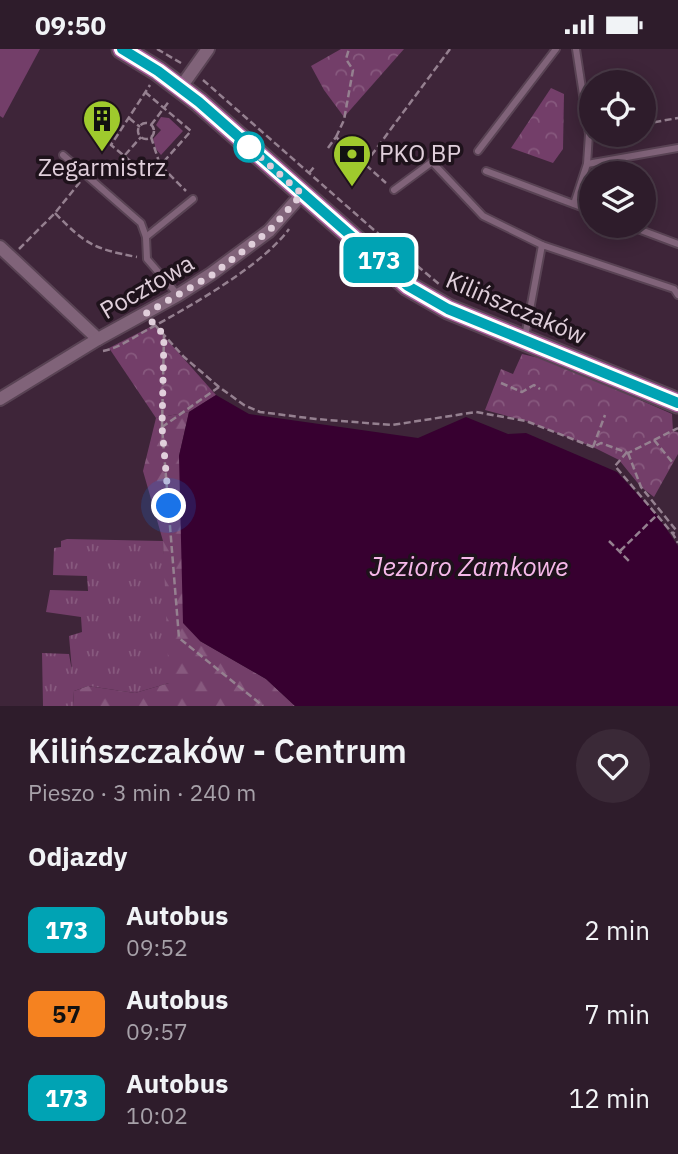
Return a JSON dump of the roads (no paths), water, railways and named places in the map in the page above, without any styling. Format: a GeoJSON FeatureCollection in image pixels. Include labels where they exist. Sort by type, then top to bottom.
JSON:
{"type":"FeatureCollection","features":[{"type":"Feature","properties":{"kind":"main road","name":"Kilińszczaków"},"geometry":{"type":"LineString","coordinates":[[122,49],[302,194],[408,286],[448,309],[678,401]]}},
{"type":"Feature","properties":{"kind":"street"},"geometry":{"type":"LineString","coordinates":[[176,92],[208,49]]}},
{"type":"Feature","properties":{"kind":"street","name":"Pocztowa"},"geometry":{"type":"LineString","coordinates":[[0,398],[212,275],[269,231],[302,194]]}},
{"type":"Feature","properties":{"kind":"street"},"geometry":{"type":"LineString","coordinates":[[0,247],[98,339]]}},
{"type":"Feature","properties":{"kind":"lane"},"geometry":{"type":"LineString","coordinates":[[478,151],[556,49]]}},
{"type":"Feature","properties":{"kind":"lane"},"geometry":{"type":"LineString","coordinates":[[576,49],[589,134],[587,161]]}},
{"type":"Feature","properties":{"kind":"lane"},"geometry":{"type":"LineString","coordinates":[[604,161],[678,148]]}},
{"type":"Feature","properties":{"kind":"lane"},"geometry":{"type":"LineString","coordinates":[[63,155],[141,223],[146,237],[147,258],[178,295]]}},
{"type":"Feature","properties":{"kind":"lane"},"geometry":{"type":"LineString","coordinates":[[394,190],[432,162],[483,216],[542,245],[674,289],[678,295]]}},
{"type":"Feature","properties":{"kind":"lane"},"geometry":{"type":"LineString","coordinates":[[486,171],[579,207]]}},
{"type":"Feature","properties":{"kind":"lane"},"geometry":{"type":"LineString","coordinates":[[574,205],[579,189]]}},
{"type":"Feature","properties":{"kind":"lane"},"geometry":{"type":"LineString","coordinates":[[146,237],[193,199]]}},
{"type":"Feature","properties":{"kind":"lane"},"geometry":{"type":"LineString","coordinates":[[656,236],[678,244]]}},
{"type":"Feature","properties":{"kind":"lane"},"geometry":{"type":"LineString","coordinates":[[524,339],[542,245]]}},
{"type":"Feature","properties":{"kind":"water","name":"Jezioro Zamkowe"},"geometry":{"type":"Polygon","coordinates":[[[216,395],[249,414],[418,438],[466,417],[508,434],[526,433],[617,472],[657,515],[678,546],[678,706],[295,706],[266,679],[200,641],[183,623],[179,456],[189,412],[216,395]]]}},
{"type":"Feature","properties":{"kind":"place","name":"Zegarmistrz"},"geometry":{"type":"Point","coordinates":[102,153]}},
{"type":"Feature","properties":{"kind":"place","name":"PKO BP"},"geometry":{"type":"Point","coordinates":[352,188]}}]}
